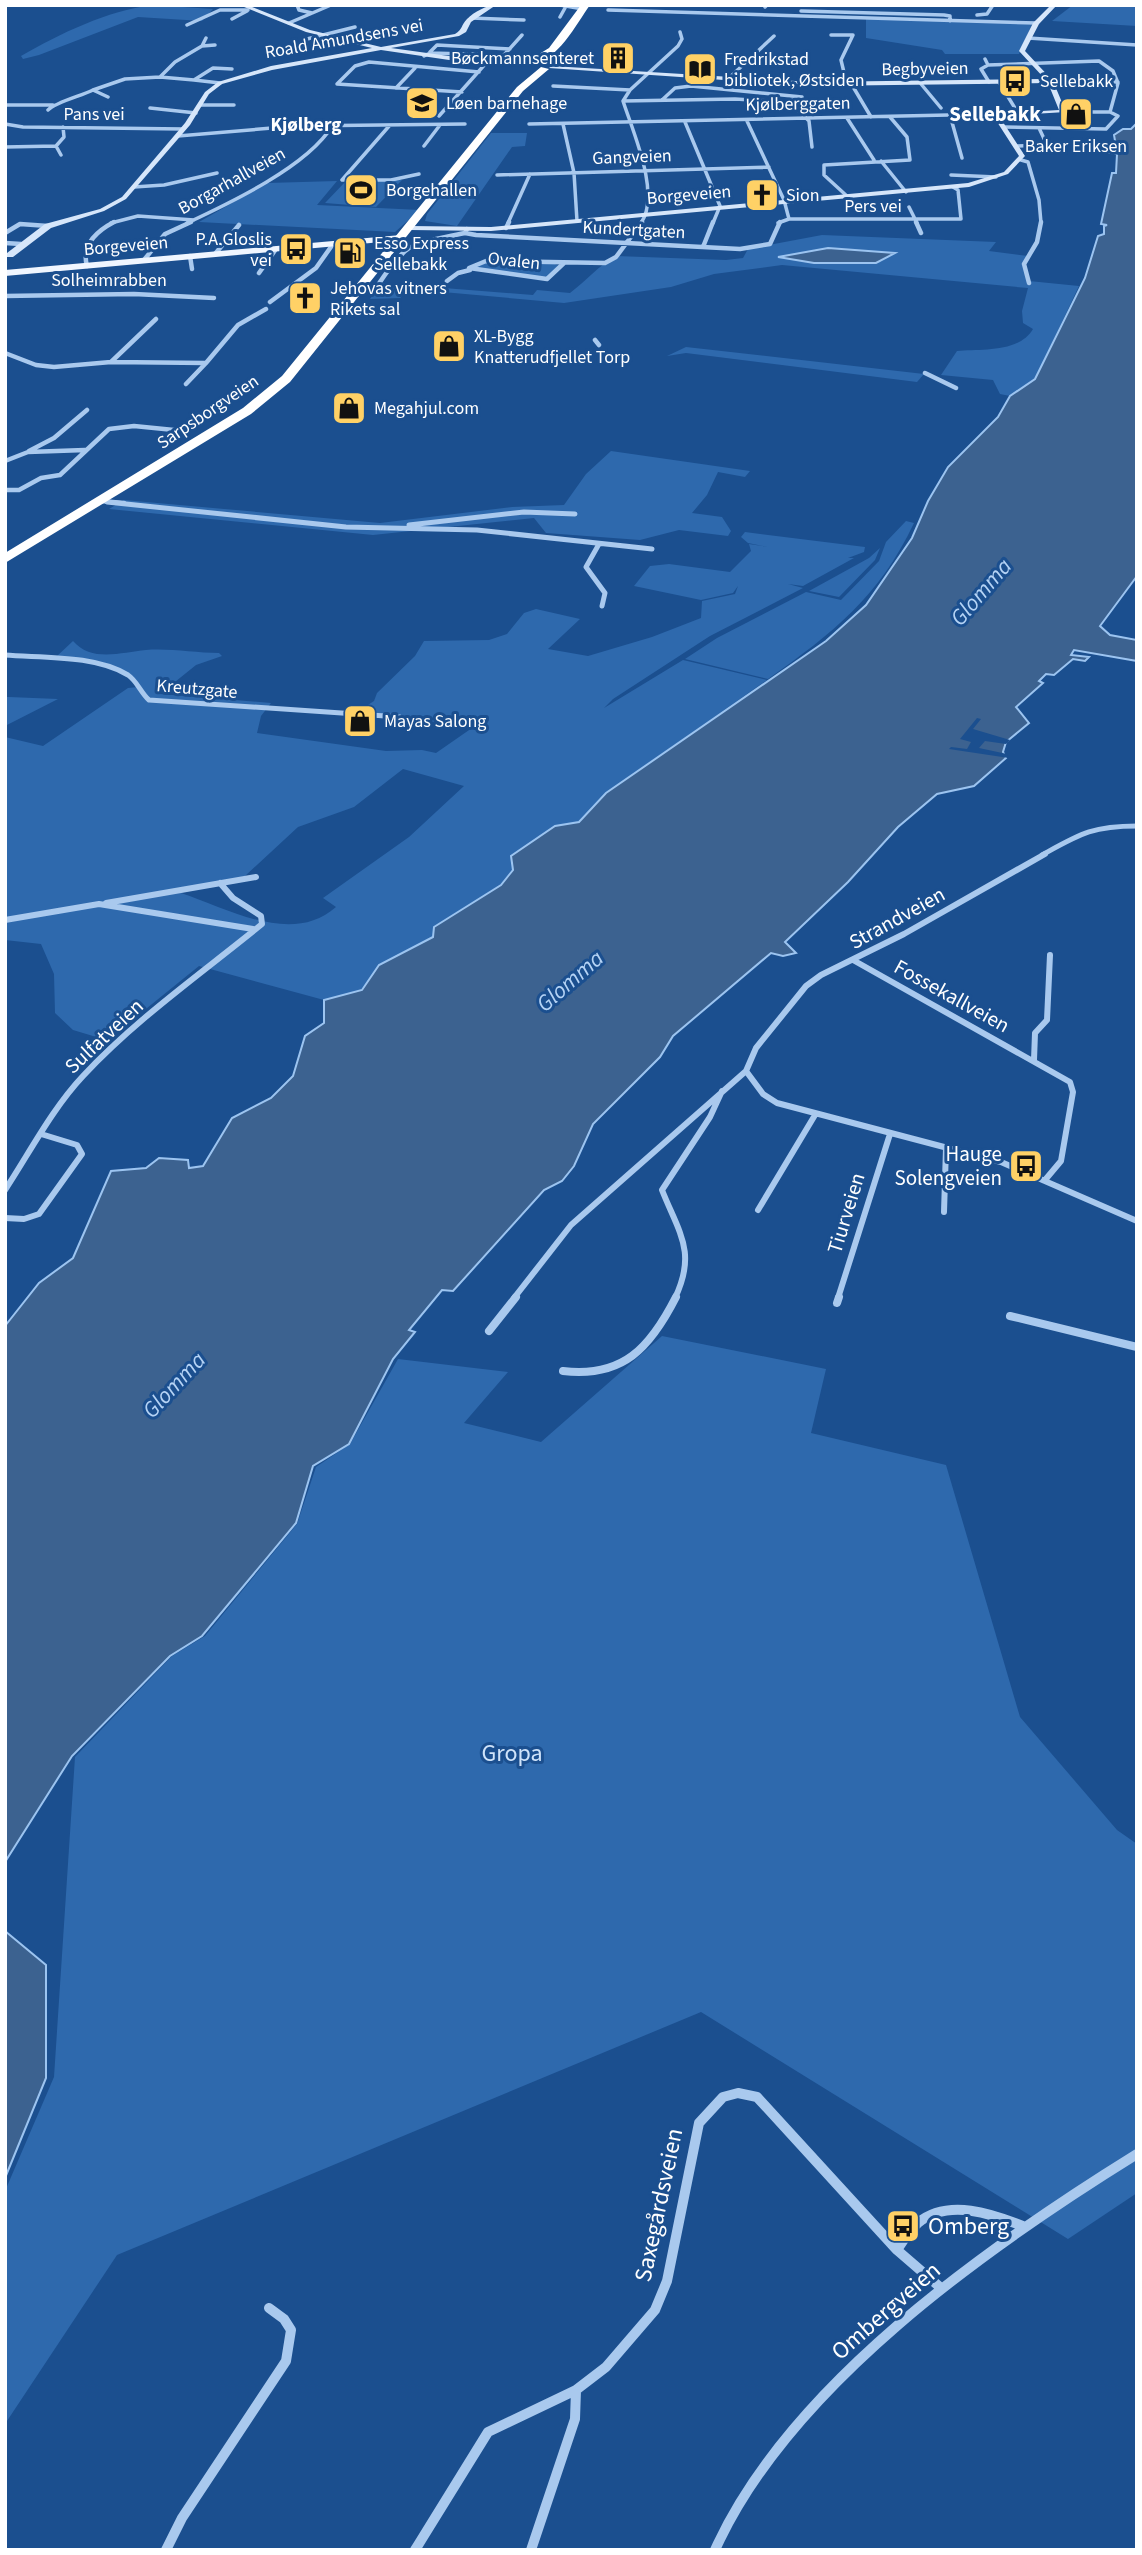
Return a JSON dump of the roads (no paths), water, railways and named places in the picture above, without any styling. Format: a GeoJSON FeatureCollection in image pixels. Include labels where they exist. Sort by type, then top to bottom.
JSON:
{"type":"FeatureCollection","features":[{"type":"Feature","properties":{"kind":"highway"},"geometry":{"type":"LineString","coordinates":[[529,65],[552,50],[584,7]]}},
{"type":"Feature","properties":{"kind":"highway"},"geometry":{"type":"LineString","coordinates":[[529,65],[550,66],[552,50]]}},
{"type":"Feature","properties":{"kind":"highway","name":"Sarpsborgveien"},"geometry":{"type":"LineString","coordinates":[[524,85],[529,65]]}},
{"type":"Feature","properties":{"kind":"highway","name":"Sarpsborgveien"},"geometry":{"type":"LineString","coordinates":[[5,559],[227,425],[275,388],[312,349],[524,85],[550,66]]}},
{"type":"Feature","properties":{"kind":"main road","name":"Roald Amundsens vei"},"geometry":{"type":"LineString","coordinates":[[7,258],[48,226],[111,206],[134,187],[196,113],[207,93],[220,83],[254,71],[457,35],[464,31],[471,18],[493,5]]}},
{"type":"Feature","properties":{"kind":"main road"},"geometry":{"type":"LineString","coordinates":[[1054,5],[1036,23],[1023,51],[1050,81],[1063,112]]}},
{"type":"Feature","properties":{"kind":"main road"},"geometry":{"type":"LineString","coordinates":[[248,8],[289,23],[379,47],[529,65]]}},
{"type":"Feature","properties":{"kind":"main road","name":"Begbyveien"},"geometry":{"type":"LineString","coordinates":[[550,66],[850,85],[1050,81]]}},
{"type":"Feature","properties":{"kind":"main road","name":"Kjølberggaten"},"geometry":{"type":"LineString","coordinates":[[995,114],[1063,112]]}},
{"type":"Feature","properties":{"kind":"main road"},"geometry":{"type":"LineString","coordinates":[[995,114],[1021,153],[1021,160]]}},
{"type":"Feature","properties":{"kind":"main road","name":"Borgeveien"},"geometry":{"type":"LineString","coordinates":[[412,225],[466,231],[953,187],[996,177],[1021,160]]}},
{"type":"Feature","properties":{"kind":"main road","name":"Borgeveien"},"geometry":{"type":"LineString","coordinates":[[5,273],[333,244],[399,242]]}},
{"type":"Feature","properties":{"kind":"street"},"geometry":{"type":"LineString","coordinates":[[297,5],[299,10],[312,13]]}},
{"type":"Feature","properties":{"kind":"street"},"geometry":{"type":"LineString","coordinates":[[289,23],[331,5]]}},
{"type":"Feature","properties":{"kind":"street"},"geometry":{"type":"LineString","coordinates":[[560,5],[565,8],[584,7]]}},
{"type":"Feature","properties":{"kind":"street"},"geometry":{"type":"LineString","coordinates":[[797,16],[805,5]]}},
{"type":"Feature","properties":{"kind":"street"},"geometry":{"type":"LineString","coordinates":[[977,15],[987,14],[993,5]]}},
{"type":"Feature","properties":{"kind":"street"},"geometry":{"type":"LineString","coordinates":[[232,19],[248,8]]}},
{"type":"Feature","properties":{"kind":"street"},"geometry":{"type":"LineString","coordinates":[[187,25],[220,10],[248,8]]}},
{"type":"Feature","properties":{"kind":"street"},"geometry":{"type":"LineString","coordinates":[[560,17],[565,8]]}},
{"type":"Feature","properties":{"kind":"street"},"geometry":{"type":"LineString","coordinates":[[608,10],[1036,23]]}},
{"type":"Feature","properties":{"kind":"street"},"geometry":{"type":"LineString","coordinates":[[801,11],[944,15],[950,16],[950,21]]}},
{"type":"Feature","properties":{"kind":"street"},"geometry":{"type":"LineString","coordinates":[[471,18],[524,20]]}},
{"type":"Feature","properties":{"kind":"street"},"geometry":{"type":"LineString","coordinates":[[303,40],[355,27]]}},
{"type":"Feature","properties":{"kind":"street"},"geometry":{"type":"LineString","coordinates":[[628,243],[647,215],[646,171],[628,123],[623,101],[629,90],[678,46],[682,39],[680,32]]}},
{"type":"Feature","properties":{"kind":"street"},"geometry":{"type":"LineString","coordinates":[[427,54],[500,56],[522,35]]}},
{"type":"Feature","properties":{"kind":"street"},"geometry":{"type":"LineString","coordinates":[[729,78],[774,36]]}},
{"type":"Feature","properties":{"kind":"street"},"geometry":{"type":"LineString","coordinates":[[831,36],[853,36],[839,57],[842,75],[871,117]]}},
{"type":"Feature","properties":{"kind":"street"},"geometry":{"type":"LineString","coordinates":[[1028,37],[1135,44]]}},
{"type":"Feature","properties":{"kind":"street"},"geometry":{"type":"LineString","coordinates":[[202,46],[206,38]]}},
{"type":"Feature","properties":{"kind":"street"},"geometry":{"type":"LineString","coordinates":[[160,77],[165,67],[175,60],[202,46],[215,45]]}},
{"type":"Feature","properties":{"kind":"street"},"geometry":{"type":"LineString","coordinates":[[427,54],[437,45],[510,49]]}},
{"type":"Feature","properties":{"kind":"street"},"geometry":{"type":"LineString","coordinates":[[985,59],[988,65]]}},
{"type":"Feature","properties":{"kind":"street"},"geometry":{"type":"LineString","coordinates":[[989,82],[981,69],[988,65],[1099,61],[1115,70],[1120,90],[1110,112],[1118,116],[1106,129],[1004,127]]}},
{"type":"Feature","properties":{"kind":"street"},"geometry":{"type":"LineString","coordinates":[[439,116],[487,62]]}},
{"type":"Feature","properties":{"kind":"street"},"geometry":{"type":"LineString","coordinates":[[462,92],[337,84],[361,64],[383,63],[479,72]]}},
{"type":"Feature","properties":{"kind":"street"},"geometry":{"type":"LineString","coordinates":[[194,80],[214,68],[232,69]]}},
{"type":"Feature","properties":{"kind":"street"},"geometry":{"type":"LineString","coordinates":[[396,88],[415,68]]}},
{"type":"Feature","properties":{"kind":"street"},"geometry":{"type":"LineString","coordinates":[[5,105],[52,105],[72,101],[109,81],[125,78],[160,77],[220,83]]}},
{"type":"Feature","properties":{"kind":"street","name":"Begbyveien"},"geometry":{"type":"LineString","coordinates":[[1050,81],[1118,82]]}},
{"type":"Feature","properties":{"kind":"street"},"geometry":{"type":"LineString","coordinates":[[999,82],[1018,113]]}},
{"type":"Feature","properties":{"kind":"street"},"geometry":{"type":"LineString","coordinates":[[921,84],[941,108]]}},
{"type":"Feature","properties":{"kind":"street"},"geometry":{"type":"LineString","coordinates":[[553,86],[629,90]]}},
{"type":"Feature","properties":{"kind":"street"},"geometry":{"type":"LineString","coordinates":[[623,101],[715,99],[786,102],[802,97],[691,86],[675,88],[662,100]]}},
{"type":"Feature","properties":{"kind":"street"},"geometry":{"type":"LineString","coordinates":[[93,90],[108,97]]}},
{"type":"Feature","properties":{"kind":"street"},"geometry":{"type":"LineString","coordinates":[[710,106],[715,99]]}},
{"type":"Feature","properties":{"kind":"street"},"geometry":{"type":"LineString","coordinates":[[48,110],[52,105]]}},
{"type":"Feature","properties":{"kind":"street"},"geometry":{"type":"LineString","coordinates":[[200,105],[234,106]]}},
{"type":"Feature","properties":{"kind":"street"},"geometry":{"type":"LineString","coordinates":[[150,108],[196,113]]}},
{"type":"Feature","properties":{"kind":"street"},"geometry":{"type":"LineString","coordinates":[[796,108],[807,119],[811,147]]}},
{"type":"Feature","properties":{"kind":"street","name":"Kjølberggaten"},"geometry":{"type":"LineString","coordinates":[[1063,112],[1110,112]]}},
{"type":"Feature","properties":{"kind":"street","name":"Kjølberggaten"},"geometry":{"type":"LineString","coordinates":[[529,124],[995,114]]}},
{"type":"Feature","properties":{"kind":"street"},"geometry":{"type":"LineString","coordinates":[[950,116],[962,158]]}},
{"type":"Feature","properties":{"kind":"street"},"geometry":{"type":"LineString","coordinates":[[848,197],[824,176],[824,166],[873,160],[910,160],[907,137],[890,117]]}},
{"type":"Feature","properties":{"kind":"street"},"geometry":{"type":"LineString","coordinates":[[847,118],[873,160]]}},
{"type":"Feature","properties":{"kind":"street"},"geometry":{"type":"LineString","coordinates":[[747,121],[785,202],[789,219]]}},
{"type":"Feature","properties":{"kind":"street"},"geometry":{"type":"LineString","coordinates":[[685,122],[720,208],[704,247]]}},
{"type":"Feature","properties":{"kind":"street","name":"Pans vei"},"geometry":{"type":"LineString","coordinates":[[5,124],[181,132]]}},
{"type":"Feature","properties":{"kind":"street"},"geometry":{"type":"LineString","coordinates":[[181,132],[465,124]]}},
{"type":"Feature","properties":{"kind":"street"},"geometry":{"type":"LineString","coordinates":[[563,124],[574,173],[577,221]]}},
{"type":"Feature","properties":{"kind":"street"},"geometry":{"type":"LineString","coordinates":[[390,125],[342,180],[391,180],[419,174]]}},
{"type":"Feature","properties":{"kind":"street"},"geometry":{"type":"LineString","coordinates":[[424,146],[440,125]]}},
{"type":"Feature","properties":{"kind":"street","name":"Borgarhallveien"},"geometry":{"type":"LineString","coordinates":[[144,260],[165,234],[197,220],[311,153],[323,141],[332,126]]}},
{"type":"Feature","properties":{"kind":"street"},"geometry":{"type":"LineString","coordinates":[[5,147],[55,146],[64,137],[63,128]]}},
{"type":"Feature","properties":{"kind":"street"},"geometry":{"type":"LineString","coordinates":[[1017,146],[1047,145],[1039,128]]}},
{"type":"Feature","properties":{"kind":"street"},"geometry":{"type":"LineString","coordinates":[[55,146],[61,155]]}},
{"type":"Feature","properties":{"kind":"street"},"geometry":{"type":"LineString","coordinates":[[1021,160],[1028,162],[1035,179],[1043,220],[1038,239],[1024,264],[1029,284]]}},
{"type":"Feature","properties":{"kind":"street"},"geometry":{"type":"LineString","coordinates":[[881,161],[906,192]]}},
{"type":"Feature","properties":{"kind":"street","name":"Gangveien"},"geometry":{"type":"LineString","coordinates":[[497,175],[769,167]]}},
{"type":"Feature","properties":{"kind":"street"},"geometry":{"type":"LineString","coordinates":[[134,187],[164,185],[217,173]]}},
{"type":"Feature","properties":{"kind":"street"},"geometry":{"type":"LineString","coordinates":[[506,228],[530,174]]}},
{"type":"Feature","properties":{"kind":"street"},"geometry":{"type":"LineString","coordinates":[[951,175],[996,177]]}},
{"type":"Feature","properties":{"kind":"street","name":"Pers vei"},"geometry":{"type":"LineString","coordinates":[[789,219],[961,219],[963,217],[958,190],[953,187]]}},
{"type":"Feature","properties":{"kind":"street","name":"Pers vei"},"geometry":{"type":"LineString","coordinates":[[909,207],[921,233]]}},
{"type":"Feature","properties":{"kind":"street"},"geometry":{"type":"LineString","coordinates":[[86,266],[87,246],[100,230],[118,218],[197,220]]}},
{"type":"Feature","properties":{"kind":"street","name":"Kundertgaten"},"geometry":{"type":"LineString","coordinates":[[378,285],[395,259],[411,244],[466,231],[628,243],[760,248],[770,244],[779,222],[789,219]]}},
{"type":"Feature","properties":{"kind":"street","name":"Roald Amundsens vei"},"geometry":{"type":"LineString","coordinates":[[5,233],[20,224],[48,226]]}},
{"type":"Feature","properties":{"kind":"street"},"geometry":{"type":"LineString","coordinates":[[215,254],[239,225]]}},
{"type":"Feature","properties":{"kind":"street"},"geometry":{"type":"LineString","coordinates":[[5,243],[22,244]]}},
{"type":"Feature","properties":{"kind":"street","name":"Ovalen"},"geometry":{"type":"LineString","coordinates":[[564,263],[547,279],[470,270],[473,264],[486,261],[609,261],[628,243]]}},
{"type":"Feature","properties":{"kind":"street"},"geometry":{"type":"LineString","coordinates":[[270,302],[294,288],[333,244]]}},
{"type":"Feature","properties":{"kind":"street"},"geometry":{"type":"LineString","coordinates":[[259,273],[276,249]]}},
{"type":"Feature","properties":{"kind":"street"},"geometry":{"type":"LineString","coordinates":[[190,256],[192,268]]}},
{"type":"Feature","properties":{"kind":"street"},"geometry":{"type":"LineString","coordinates":[[447,281],[458,273],[470,270]]}},
{"type":"Feature","properties":{"kind":"street","name":"Solheimrabben"},"geometry":{"type":"LineString","coordinates":[[5,296],[134,294],[214,298]]}},
{"type":"Feature","properties":{"kind":"street"},"geometry":{"type":"LineString","coordinates":[[186,384],[238,325],[266,309]]}},
{"type":"Feature","properties":{"kind":"street"},"geometry":{"type":"LineString","coordinates":[[111,362],[156,319]]}},
{"type":"Feature","properties":{"kind":"street"},"geometry":{"type":"LineString","coordinates":[[595,340],[599,345]]}},
{"type":"Feature","properties":{"kind":"street"},"geometry":{"type":"LineString","coordinates":[[5,353],[36,365],[54,367],[111,362],[206,363]]}},
{"type":"Feature","properties":{"kind":"street"},"geometry":{"type":"LineString","coordinates":[[925,373],[956,388]]}},
{"type":"Feature","properties":{"kind":"street"},"geometry":{"type":"LineString","coordinates":[[5,461],[54,438],[87,410]]}},
{"type":"Feature","properties":{"kind":"street"},"geometry":{"type":"LineString","coordinates":[[5,490],[19,490],[41,478],[60,475],[101,434],[118,427],[184,431]]}},
{"type":"Feature","properties":{"kind":"street"},"geometry":{"type":"LineString","coordinates":[[28,452],[85,450]]}},
{"type":"Feature","properties":{"kind":"street"},"geometry":{"type":"LineString","coordinates":[[101,501],[377,530],[477,530],[652,548]]}},
{"type":"Feature","properties":{"kind":"street"},"geometry":{"type":"LineString","coordinates":[[377,530],[489,515],[549,512],[575,514]]}},
{"type":"Feature","properties":{"kind":"street"},"geometry":{"type":"LineString","coordinates":[[599,544],[586,567],[605,593],[602,607]]}},
{"type":"Feature","properties":{"kind":"street","name":"Kreutzgate"},"geometry":{"type":"LineString","coordinates":[[5,655],[84,664],[124,674],[134,680],[141,695],[149,700],[400,717]]}},
{"type":"Feature","properties":{"kind":"street","name":"Strandveien"},"geometry":{"type":"LineString","coordinates":[[746,1071],[756,1048],[806,986],[821,975],[1095,827],[1137,827]]}},
{"type":"Feature","properties":{"kind":"street"},"geometry":{"type":"LineString","coordinates":[[5,920],[256,877]]}},
{"type":"Feature","properties":{"kind":"street"},"geometry":{"type":"LineString","coordinates":[[99,904],[253,929],[262,924],[261,916],[233,898],[220,883]]}},
{"type":"Feature","properties":{"kind":"street","name":"Sulfatveien"},"geometry":{"type":"LineString","coordinates":[[5,1190],[83,1076],[253,929]]}},
{"type":"Feature","properties":{"kind":"street","name":"Fossekallveien"},"geometry":{"type":"LineString","coordinates":[[1034,1060],[1035,1033],[1047,1020],[1050,955]]}},
{"type":"Feature","properties":{"kind":"street","name":"Fossekallveien"},"geometry":{"type":"LineString","coordinates":[[853,960],[1062,1074],[1070,1082],[1073,1092],[1061,1161],[1045,1180]]}},
{"type":"Feature","properties":{"kind":"street"},"geometry":{"type":"LineString","coordinates":[[489,1331],[571,1225],[746,1071],[763,1094],[815,1115],[1001,1162],[1137,1221]]}},
{"type":"Feature","properties":{"kind":"street"},"geometry":{"type":"LineString","coordinates":[[563,1371],[604,1371],[616,1367],[640,1348],[673,1302],[688,1258],[680,1227],[662,1190],[670,1172],[715,1107],[722,1091]]}},
{"type":"Feature","properties":{"kind":"street"},"geometry":{"type":"LineString","coordinates":[[758,1210],[815,1115]]}},
{"type":"Feature","properties":{"kind":"street"},"geometry":{"type":"LineString","coordinates":[[5,1219],[24,1219],[39,1214],[82,1154],[77,1144],[41,1134]]}},
{"type":"Feature","properties":{"kind":"street","name":"Tiurveien"},"geometry":{"type":"LineString","coordinates":[[837,1303],[890,1134]]}},
{"type":"Feature","properties":{"kind":"street"},"geometry":{"type":"LineString","coordinates":[[944,1212],[946,1148]]}},
{"type":"Feature","properties":{"kind":"street"},"geometry":{"type":"LineString","coordinates":[[1010,1316],[1137,1347]]}},
{"type":"Feature","properties":{"kind":"street","name":"Saxegårdsveien"},"geometry":{"type":"LineString","coordinates":[[415,2550],[488,2432],[576,2390],[606,2367],[655,2310],[667,2281],[699,2123],[712,2104],[725,2095],[744,2092],[757,2097],[897,2250],[941,2288]]}},
{"type":"Feature","properties":{"kind":"street","name":"Ombergveien"},"geometry":{"type":"LineString","coordinates":[[715,2550],[727,2520],[779,2443],[823,2394],[941,2288],[1025,2227],[1137,2154]]}},
{"type":"Feature","properties":{"kind":"street"},"geometry":{"type":"LineString","coordinates":[[897,2250],[918,2223],[944,2211],[1000,2216],[1025,2227]]}},
{"type":"Feature","properties":{"kind":"street"},"geometry":{"type":"LineString","coordinates":[[166,2550],[196,2496],[286,2361],[293,2333],[288,2319],[269,2308]]}},
{"type":"Feature","properties":{"kind":"street"},"geometry":{"type":"LineString","coordinates":[[531,2550],[575,2419],[576,2390]]}},
{"type":"Feature","properties":{"kind":"water","name":"Glomma"},"geometry":{"type":"Polygon","coordinates":[[[1137,123],[1137,576],[1100,626],[1110,635],[1137,640],[1137,661],[1074,650],[1071,655],[1089,657],[1085,661],[1073,659],[1054,675],[1046,674],[1039,681],[1043,683],[1016,707],[1029,723],[1006,742],[1003,752],[1006,758],[974,786],[937,794],[898,827],[848,882],[785,942],[796,953],[783,956],[771,953],[673,1036],[660,1057],[593,1124],[574,1166],[562,1181],[544,1190],[453,1291],[442,1290],[409,1330],[415,1332],[393,1359],[349,1444],[313,1466],[296,1523],[202,1636],[170,1656],[72,1756],[5,1862],[5,1326],[39,1283],[73,1258],[111,1171],[146,1168],[159,1158],[188,1160],[189,1168],[203,1166],[232,1118],[271,1098],[293,1076],[305,1036],[324,1023],[324,1000],[362,990],[379,965],[433,937],[434,927],[501,885],[513,870],[511,856],[555,826],[579,822],[606,793],[826,641],[866,605],[912,538],[928,501],[948,467],[998,417],[1010,396],[1035,379],[1085,278],[1098,236],[1104,234],[1104,226],[1107,225],[1101,224],[1112,173],[1116,173],[1117,154],[1105,152],[1117,152],[1114,135],[1123,129],[1131,129],[1137,123]]]}},
{"type":"Feature","properties":{"kind":"water"},"geometry":{"type":"Polygon","coordinates":[[[828,248],[895,253],[876,263],[814,263],[778,257],[828,248]]]}},
{"type":"Feature","properties":{"kind":"water"},"geometry":{"type":"Polygon","coordinates":[[[5,1931],[46,1965],[46,2078],[5,2178],[5,1931]]]}},
{"type":"Feature","properties":{"kind":"place","name":"Bøckmannsenteret"},"geometry":{"type":"Point","coordinates":[618,58]}},
{"type":"Feature","properties":{"kind":"place","name":"Fredrikstad bibliotek, Østsiden"},"geometry":{"type":"Point","coordinates":[700,69]}},
{"type":"Feature","properties":{"kind":"place","name":"Sellebakk"},"geometry":{"type":"Point","coordinates":[1015,81]}},
{"type":"Feature","properties":{"kind":"place","name":"Løen barnehage"},"geometry":{"type":"Point","coordinates":[422,103]}},
{"type":"Feature","properties":{"kind":"place","name":"Baker Eriksen"},"geometry":{"type":"Point","coordinates":[1076,114]}},
{"type":"Feature","properties":{"kind":"place","name":"Borgehallen"},"geometry":{"type":"Point","coordinates":[361,190]}},
{"type":"Feature","properties":{"kind":"place","name":"Sion"},"geometry":{"type":"Point","coordinates":[762,195]}},
{"type":"Feature","properties":{"kind":"place","name":"P.A.Gloslis vei"},"geometry":{"type":"Point","coordinates":[296,249]}},
{"type":"Feature","properties":{"kind":"place","name":"Esso Express Sellebakk"},"geometry":{"type":"Point","coordinates":[350,253]}},
{"type":"Feature","properties":{"kind":"place","name":"Jehovas vitners Rikets sal"},"geometry":{"type":"Point","coordinates":[305,298]}},
{"type":"Feature","properties":{"kind":"place","name":"XL-Bygg Knatterudfjellet Torp"},"geometry":{"type":"Point","coordinates":[449,346]}},
{"type":"Feature","properties":{"kind":"place","name":"Megahjul.com"},"geometry":{"type":"Point","coordinates":[349,408]}},
{"type":"Feature","properties":{"kind":"place","name":"Mayas Salong"},"geometry":{"type":"Point","coordinates":[360,721]}},
{"type":"Feature","properties":{"kind":"place","name":"Hauge Solengveien"},"geometry":{"type":"Point","coordinates":[1026,1166]}},
{"type":"Feature","properties":{"kind":"place","name":"Omberg"},"geometry":{"type":"Point","coordinates":[903,2226]}},
{"type":"Feature","properties":{"kind":"district","name":"Sellebakk"},"geometry":{"type":"Point","coordinates":[995,114]}},
{"type":"Feature","properties":{"kind":"district","name":"Kjølberg"},"geometry":{"type":"Point","coordinates":[306,125]}},
{"type":"Feature","properties":{"kind":"park label","name":"Gropa"},"geometry":{"type":"Point","coordinates":[512,1753]}}]}
